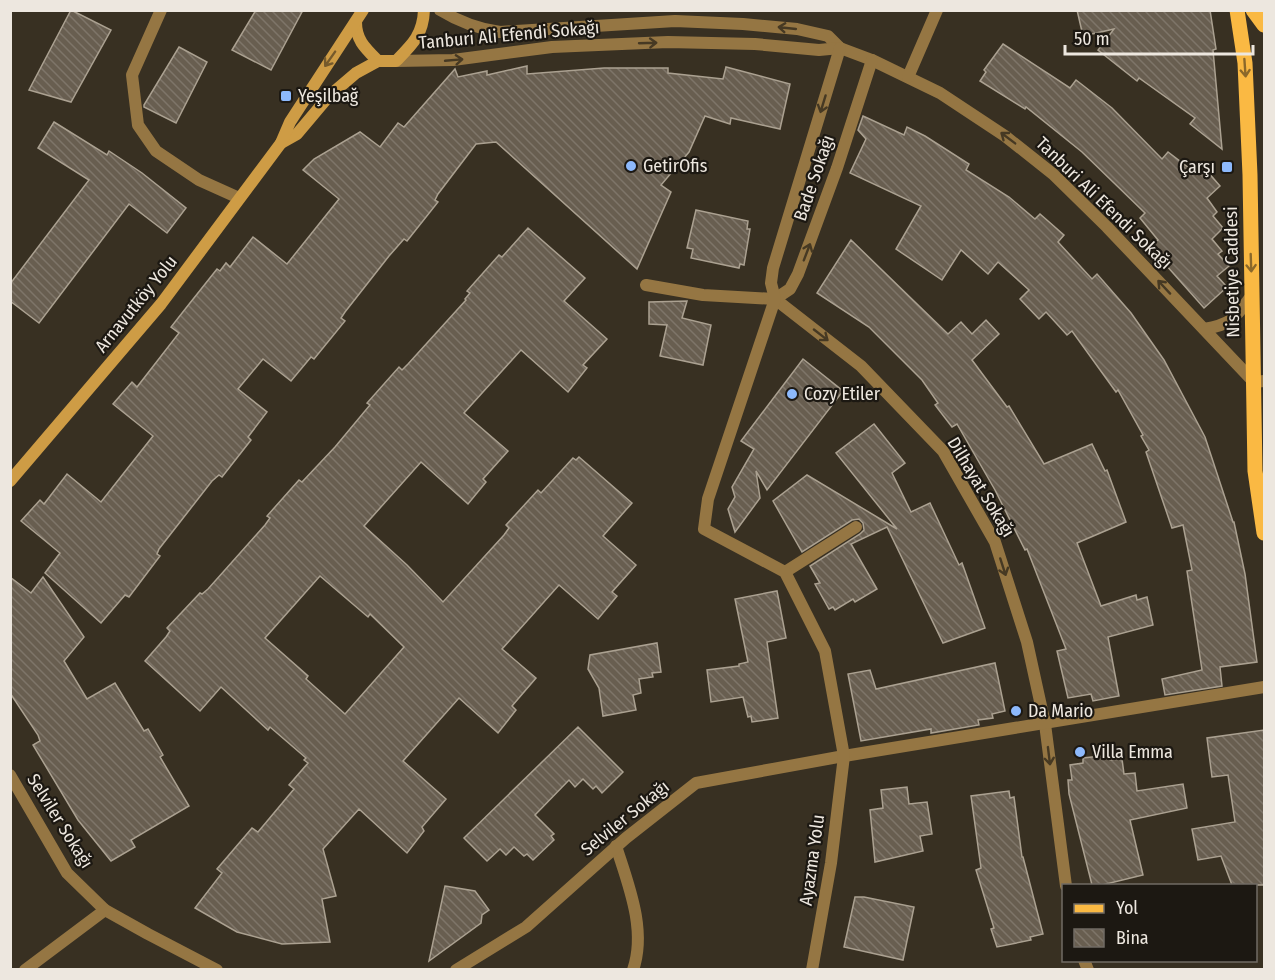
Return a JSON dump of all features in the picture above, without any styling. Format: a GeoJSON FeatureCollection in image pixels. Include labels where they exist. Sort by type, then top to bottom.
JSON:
{"type":"FeatureCollection","features":[{"type":"Feature","properties":{"kind":"main road"},"geometry":{"type":"LineString","coordinates":[[281,143],[296,112],[363,10]]}},
{"type":"Feature","properties":{"kind":"main road"},"geometry":{"type":"LineString","coordinates":[[281,143],[297,134],[329,96],[356,74],[378,61],[396,61],[415,43],[424,19],[424,10]]}},
{"type":"Feature","properties":{"kind":"main road","name":"Nisbetiye Caddesi"},"geometry":{"type":"LineString","coordinates":[[1237,10],[1246,85],[1252,295],[1259,381],[1255,471],[1264,533]]}},
{"type":"Feature","properties":{"kind":"main road"},"geometry":{"type":"LineString","coordinates":[[1253,10],[1264,25]]}},
{"type":"Feature","properties":{"kind":"main road"},"geometry":{"type":"LineString","coordinates":[[356,22],[356,34],[362,45],[378,61]]}},
{"type":"Feature","properties":{"kind":"main road","name":"Arnavutköy Yolu"},"geometry":{"type":"LineString","coordinates":[[10,481],[161,304],[281,143]]}},
{"type":"Feature","properties":{"kind":"street"},"geometry":{"type":"LineString","coordinates":[[161,10],[132,75],[138,125],[156,151],[199,180],[239,198]]}},
{"type":"Feature","properties":{"kind":"street","name":"Tanburi Ali Efendi Sokağı"},"geometry":{"type":"LineString","coordinates":[[440,10],[482,30],[500,32],[675,21],[797,29],[828,36],[840,48],[872,60],[940,93],[1005,136],[1053,174],[1204,329],[1259,381]]}},
{"type":"Feature","properties":{"kind":"street"},"geometry":{"type":"LineString","coordinates":[[908,77],[938,10]]}},
{"type":"Feature","properties":{"kind":"street","name":"Tanburi Ali Efendi Sokağı"},"geometry":{"type":"LineString","coordinates":[[396,61],[453,60],[552,47],[668,42],[755,44],[819,50],[840,48]]}},
{"type":"Feature","properties":{"kind":"street","name":"Bade Sokağı"},"geometry":{"type":"LineString","coordinates":[[785,572],[704,529],[708,499],[775,299],[771,283],[773,268],[840,48]]}},
{"type":"Feature","properties":{"kind":"street","name":"Bade Sokağı"},"geometry":{"type":"LineString","coordinates":[[775,299],[790,289],[798,274],[837,168],[872,60]]}},
{"type":"Feature","properties":{"kind":"street"},"geometry":{"type":"LineString","coordinates":[[646,285],[703,295],[775,299]]}},
{"type":"Feature","properties":{"kind":"street"},"geometry":{"type":"LineString","coordinates":[[1204,329],[1223,326],[1235,318],[1252,295]]}},
{"type":"Feature","properties":{"kind":"street","name":"Dilhayat Sokağı"},"geometry":{"type":"LineString","coordinates":[[775,299],[861,366],[943,451],[995,542],[1028,642],[1045,724],[1066,884]]}},
{"type":"Feature","properties":{"kind":"street"},"geometry":{"type":"LineString","coordinates":[[785,572],[856,527]]}},
{"type":"Feature","properties":{"kind":"street","name":"Ayazma Yolu"},"geometry":{"type":"LineString","coordinates":[[785,572],[825,651],[844,756],[831,863],[812,969]]}},
{"type":"Feature","properties":{"kind":"street","name":"Selviler Sokağı"},"geometry":{"type":"LineString","coordinates":[[456,969],[526,927],[616,846],[696,783],[844,756],[1264,687]]}},
{"type":"Feature","properties":{"kind":"street","name":"Selviler Sokağı"},"geometry":{"type":"LineString","coordinates":[[10,775],[67,873],[105,910],[217,969]]}},
{"type":"Feature","properties":{"kind":"street"},"geometry":{"type":"LineString","coordinates":[[616,846],[636,907],[636,959],[633,969]]}},
{"type":"Feature","properties":{"kind":"street"},"geometry":{"type":"LineString","coordinates":[[25,969],[105,910]]}},
{"type":"Feature","properties":{"kind":"building"},"geometry":{"type":"Polygon","coordinates":[[[71,10],[111,30],[71,102],[29,90],[71,10]]]}},
{"type":"Feature","properties":{"kind":"building"},"geometry":{"type":"Polygon","coordinates":[[[256,10],[303,10],[271,70],[232,50],[256,10]]]}},
{"type":"Feature","properties":{"kind":"building"},"geometry":{"type":"Polygon","coordinates":[[[1077,10],[1210,10],[1216,49],[1213,50],[1222,149],[1190,124],[1195,118],[1139,78],[1137,81],[1098,50],[1114,29],[1083,36],[1077,10]]]}},
{"type":"Feature","properties":{"kind":"building"},"geometry":{"type":"Polygon","coordinates":[[[1003,44],[1070,88],[1076,80],[1112,108],[1162,159],[1168,152],[1193,171],[1200,163],[1220,186],[1207,198],[1217,212],[1213,216],[1223,228],[1212,239],[1222,251],[1218,254],[1229,266],[1217,276],[1227,287],[1204,308],[1150,247],[1158,240],[1140,218],[1145,213],[1082,152],[1026,107],[1025,109],[980,81],[986,72],[984,70],[1003,44]]]}},
{"type":"Feature","properties":{"kind":"building"},"geometry":{"type":"Polygon","coordinates":[[[179,47],[207,62],[176,123],[144,105],[179,47]]]}},
{"type":"Feature","properties":{"kind":"building"},"geometry":{"type":"Polygon","coordinates":[[[527,66],[527,74],[604,68],[668,68],[668,73],[723,79],[726,67],[790,84],[780,129],[731,118],[730,124],[705,116],[689,152],[661,185],[671,192],[637,269],[496,142],[476,144],[438,194],[435,200],[438,202],[407,241],[404,239],[389,256],[345,312],[341,318],[345,321],[314,359],[311,357],[291,381],[263,359],[238,389],[267,412],[248,437],[251,440],[222,477],[219,475],[212,481],[159,549],[157,554],[160,556],[129,597],[125,595],[101,623],[45,573],[60,553],[21,521],[40,500],[44,504],[67,474],[101,502],[153,436],[113,404],[132,382],[137,387],[179,333],[171,327],[217,269],[220,271],[226,263],[230,267],[253,237],[287,264],[339,199],[303,170],[314,159],[360,132],[380,147],[398,123],[404,127],[455,69],[458,77],[487,71],[487,75],[527,66]]]}},
{"type":"Feature","properties":{"kind":"building"},"geometry":{"type":"Polygon","coordinates":[[[863,116],[904,135],[907,127],[925,136],[969,164],[966,170],[1009,197],[1035,219],[1040,214],[1064,235],[1058,242],[1092,279],[1097,274],[1131,313],[1164,360],[1205,437],[1234,522],[1245,574],[1257,662],[1220,667],[1222,686],[1165,695],[1162,679],[1202,670],[1187,571],[1192,570],[1183,525],[1172,528],[1146,452],[1149,450],[1118,390],[1116,392],[1072,331],[1067,335],[1046,312],[1039,319],[1020,299],[1029,290],[998,262],[988,274],[961,250],[942,280],[896,249],[921,206],[850,173],[866,139],[858,130],[863,116]]]}},
{"type":"Feature","properties":{"kind":"building"},"geometry":{"type":"Polygon","coordinates":[[[54,122],[107,155],[109,151],[142,173],[186,208],[167,233],[129,204],[39,323],[10,301],[10,284],[89,180],[38,148],[54,122]]]}},
{"type":"Feature","properties":{"kind":"building"},"geometry":{"type":"Polygon","coordinates":[[[696,210],[748,221],[747,229],[750,229],[744,265],[740,264],[739,268],[691,258],[693,249],[687,248],[696,210]]]}},
{"type":"Feature","properties":{"kind":"building"},"geometry":{"type":"Polygon","coordinates":[[[528,228],[585,278],[564,301],[607,339],[583,365],[587,368],[568,392],[521,350],[464,413],[508,451],[483,479],[486,482],[468,504],[421,462],[364,526],[443,602],[504,535],[509,528],[506,525],[538,490],[541,493],[573,458],[576,460],[579,457],[632,503],[603,536],[636,565],[612,592],[617,596],[598,619],[559,585],[502,649],[536,678],[512,706],[516,710],[498,733],[459,698],[403,761],[446,799],[422,827],[424,831],[407,853],[359,809],[323,849],[336,896],[322,899],[330,942],[282,944],[237,932],[195,908],[222,873],[217,869],[252,828],[258,832],[294,789],[289,785],[308,763],[304,760],[306,758],[270,727],[268,730],[221,687],[200,711],[145,661],[170,631],[167,628],[200,593],[208,589],[265,525],[270,518],[267,516],[299,480],[302,482],[335,447],[370,405],[367,403],[399,367],[402,370],[408,364],[466,300],[470,293],[467,291],[499,255],[502,257],[528,228]],[[320,576],[265,638],[308,676],[306,679],[345,714],[404,647],[370,614],[368,617],[320,576]]]}},
{"type":"Feature","properties":{"kind":"building"},"geometry":{"type":"Polygon","coordinates":[[[851,240],[948,334],[961,322],[972,334],[986,320],[999,334],[972,360],[1007,407],[1009,406],[1044,464],[1092,444],[1105,471],[1107,470],[1126,522],[1077,543],[1101,606],[1136,595],[1137,600],[1147,597],[1153,625],[1108,637],[1119,696],[1093,701],[1091,694],[1068,698],[1057,651],[1066,649],[1027,549],[1025,550],[995,490],[957,424],[952,427],[935,405],[938,403],[922,380],[869,327],[817,293],[851,240]]]}},
{"type":"Feature","properties":{"kind":"building"},"geometry":{"type":"Polygon","coordinates":[[[687,301],[682,318],[711,325],[703,365],[660,356],[667,325],[649,324],[649,302],[687,301]]]}},
{"type":"Feature","properties":{"kind":"building"},"geometry":{"type":"Polygon","coordinates":[[[803,359],[843,391],[767,490],[756,471],[760,498],[735,532],[728,509],[735,497],[732,487],[754,449],[741,441],[803,359]]]}},
{"type":"Feature","properties":{"kind":"building"},"geometry":{"type":"Polygon","coordinates":[[[874,424],[905,463],[892,473],[911,512],[930,503],[959,565],[962,563],[985,628],[943,643],[887,527],[851,544],[877,589],[835,610],[833,607],[829,609],[815,584],[820,583],[810,566],[860,534],[864,530],[863,523],[859,519],[852,520],[802,552],[773,501],[807,475],[897,529],[836,453],[874,424]]]}},
{"type":"Feature","properties":{"kind":"building"},"geometry":{"type":"Polygon","coordinates":[[[10,577],[31,593],[43,577],[84,637],[64,661],[87,699],[115,683],[144,731],[148,729],[163,755],[160,757],[189,806],[131,840],[135,847],[111,861],[78,820],[33,745],[40,741],[38,735],[10,693],[10,577]]]}},
{"type":"Feature","properties":{"kind":"building"},"geometry":{"type":"Polygon","coordinates":[[[777,591],[786,638],[767,642],[778,718],[752,722],[751,716],[748,717],[743,697],[711,702],[707,670],[739,666],[739,664],[748,662],[735,599],[777,591]]]}},
{"type":"Feature","properties":{"kind":"building"},"geometry":{"type":"Polygon","coordinates":[[[657,643],[661,672],[652,673],[653,677],[639,679],[641,693],[633,695],[636,710],[603,716],[599,688],[588,669],[590,655],[657,643]]]}},
{"type":"Feature","properties":{"kind":"building"},"geometry":{"type":"Polygon","coordinates":[[[995,663],[1005,711],[992,714],[993,718],[978,720],[979,725],[931,733],[931,729],[861,741],[848,674],[870,670],[876,689],[995,663]]]}},
{"type":"Feature","properties":{"kind":"building"},"geometry":{"type":"Polygon","coordinates":[[[578,727],[623,772],[602,793],[596,786],[593,789],[583,779],[575,787],[569,780],[535,815],[554,834],[551,836],[554,840],[533,860],[514,847],[506,855],[500,849],[487,861],[464,838],[578,727]]]}},
{"type":"Feature","properties":{"kind":"building"},"geometry":{"type":"Polygon","coordinates":[[[1264,730],[1264,885],[1232,884],[1221,856],[1198,860],[1192,829],[1235,822],[1228,775],[1212,777],[1207,738],[1264,730]]]}},
{"type":"Feature","properties":{"kind":"building"},"geometry":{"type":"Polygon","coordinates":[[[1110,755],[1110,760],[1122,759],[1124,774],[1135,773],[1137,791],[1183,784],[1187,808],[1130,820],[1143,875],[1106,884],[1092,884],[1069,794],[1068,780],[1072,780],[1070,765],[1083,763],[1083,758],[1110,755]]]}},
{"type":"Feature","properties":{"kind":"building"},"geometry":{"type":"Polygon","coordinates":[[[907,787],[909,804],[927,802],[932,834],[920,836],[923,851],[875,862],[870,810],[883,808],[881,790],[907,787]]]}},
{"type":"Feature","properties":{"kind":"building"},"geometry":{"type":"Polygon","coordinates":[[[1009,791],[1010,798],[1014,797],[1022,857],[1043,934],[1030,937],[1031,940],[997,947],[991,929],[994,928],[976,870],[981,868],[971,796],[1009,791]]]}},
{"type":"Feature","properties":{"kind":"building"},"geometry":{"type":"Polygon","coordinates":[[[445,886],[475,891],[489,910],[482,915],[481,923],[429,961],[445,886]]]}},
{"type":"Feature","properties":{"kind":"building"},"geometry":{"type":"Polygon","coordinates":[[[855,897],[914,907],[903,960],[844,947],[855,897]]]}},
{"type":"Feature","properties":{"kind":"place","name":"Yeşilbağ"},"geometry":{"type":"Point","coordinates":[286,96]}},
{"type":"Feature","properties":{"kind":"place","name":"GetirOfis"},"geometry":{"type":"Point","coordinates":[631,166]}},
{"type":"Feature","properties":{"kind":"place","name":"Çarşı"},"geometry":{"type":"Point","coordinates":[1227,167]}},
{"type":"Feature","properties":{"kind":"place","name":"Cozy Etiler"},"geometry":{"type":"Point","coordinates":[792,394]}},
{"type":"Feature","properties":{"kind":"place","name":"Da Mario"},"geometry":{"type":"Point","coordinates":[1016,711]}},
{"type":"Feature","properties":{"kind":"place","name":"Villa Emma"},"geometry":{"type":"Point","coordinates":[1080,752]}}]}
